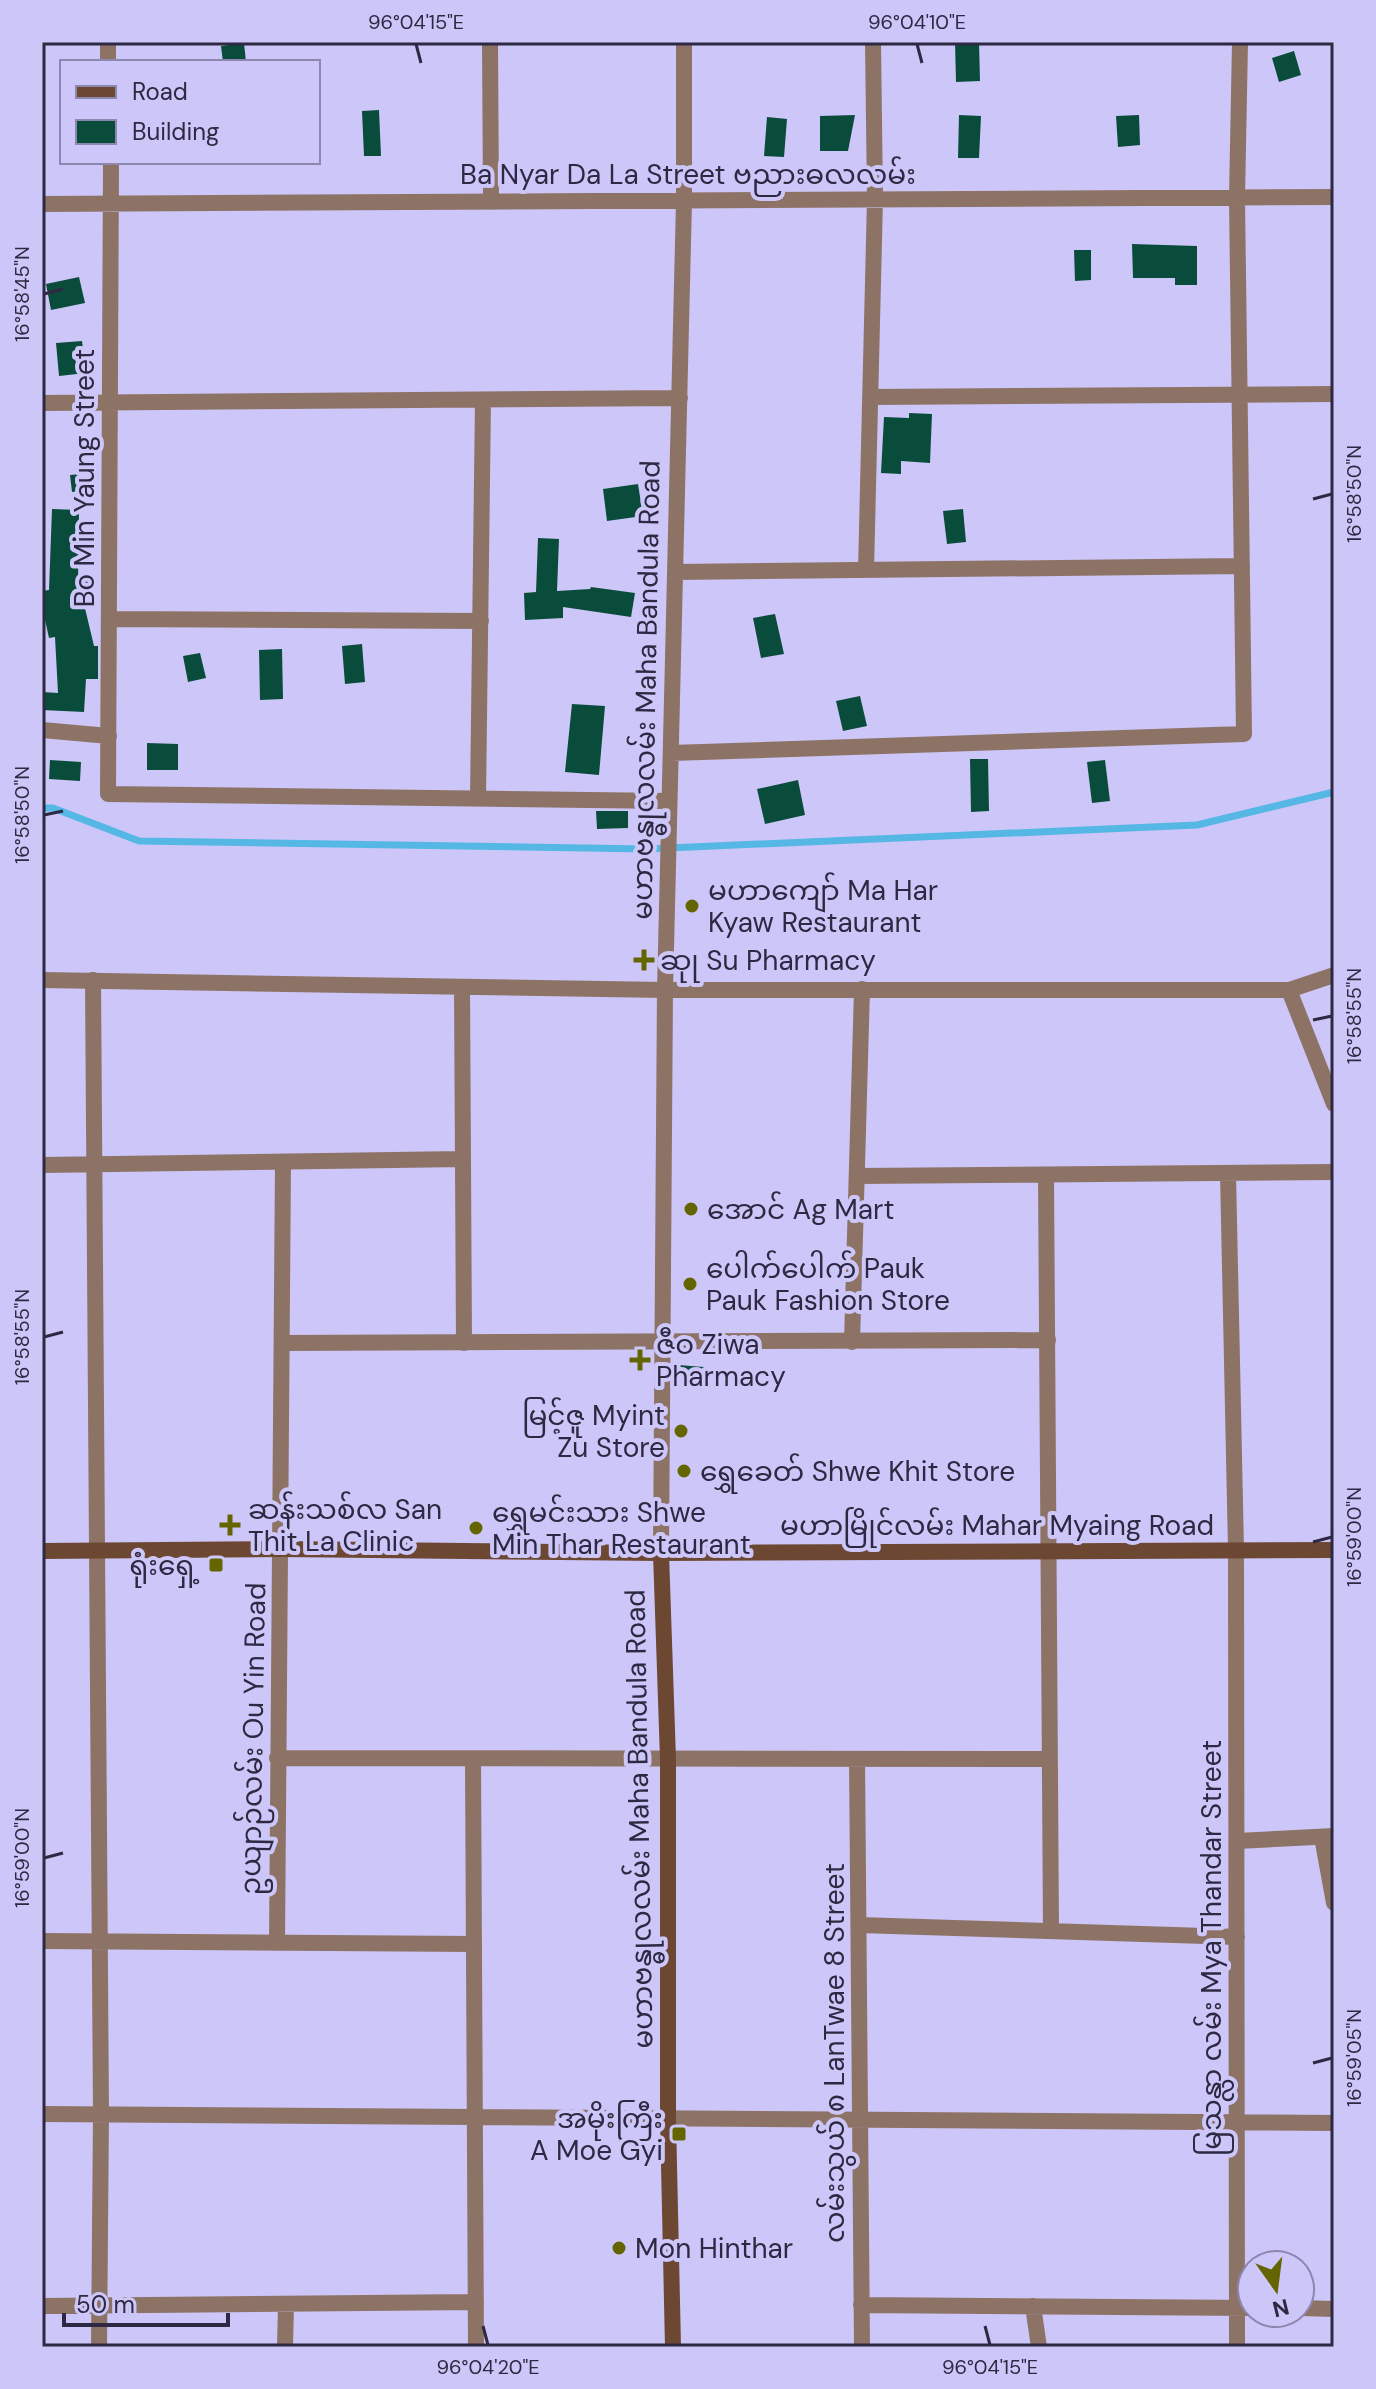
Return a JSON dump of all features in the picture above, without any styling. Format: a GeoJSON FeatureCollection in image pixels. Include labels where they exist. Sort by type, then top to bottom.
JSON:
{"type":"FeatureCollection","features":[{"type":"Feature","properties":{"kind":"street"},"geometry":{"type":"LineString","coordinates":[[490,42],[491,202]]}},
{"type":"Feature","properties":{"kind":"street","name":"မဟာဗန္ဓုလလမ်း Maha Bandula Road"},"geometry":{"type":"LineString","coordinates":[[673,2347],[668,2119],[668,1759],[661,1553],[665,990],[684,201],[684,42]]}},
{"type":"Feature","properties":{"kind":"street"},"geometry":{"type":"LineString","coordinates":[[866,570],[875,199],[873,42]]}},
{"type":"Feature","properties":{"kind":"street"},"geometry":{"type":"LineString","coordinates":[[671,753],[1244,734],[1237,198],[1240,42]]}},
{"type":"Feature","properties":{"kind":"street","name":"Bo Min Yaung Street"},"geometry":{"type":"LineString","coordinates":[[111,164],[108,794],[478,798]]}},
{"type":"Feature","properties":{"kind":"street","name":"Ba Nyar Da La Street ဗညားဓလလမ်း"},"geometry":{"type":"LineString","coordinates":[[42,204],[1334,197]]}},
{"type":"Feature","properties":{"kind":"street"},"geometry":{"type":"LineString","coordinates":[[870,397],[1334,394]]}},
{"type":"Feature","properties":{"kind":"street"},"geometry":{"type":"LineString","coordinates":[[42,403],[680,398]]}},
{"type":"Feature","properties":{"kind":"street"},"geometry":{"type":"LineString","coordinates":[[483,400],[478,798],[669,801]]}},
{"type":"Feature","properties":{"kind":"street"},"geometry":{"type":"LineString","coordinates":[[675,572],[1242,566]]}},
{"type":"Feature","properties":{"kind":"street"},"geometry":{"type":"LineString","coordinates":[[109,619],[481,621]]}},
{"type":"Feature","properties":{"kind":"street"},"geometry":{"type":"LineString","coordinates":[[42,730],[109,736]]}},
{"type":"Feature","properties":{"kind":"street"},"geometry":{"type":"LineString","coordinates":[[42,980],[665,990],[1289,990],[1334,975]]}},
{"type":"Feature","properties":{"kind":"street"},"geometry":{"type":"LineString","coordinates":[[93,980],[101,2114],[99,2347]]}},
{"type":"Feature","properties":{"kind":"street"},"geometry":{"type":"LineString","coordinates":[[462,987],[464,1343]]}},
{"type":"Feature","properties":{"kind":"street"},"geometry":{"type":"LineString","coordinates":[[852,1342],[862,989]]}},
{"type":"Feature","properties":{"kind":"street"},"geometry":{"type":"LineString","coordinates":[[1289,990],[1334,1104]]}},
{"type":"Feature","properties":{"kind":"street"},"geometry":{"type":"LineString","coordinates":[[42,1165],[463,1159]]}},
{"type":"Feature","properties":{"kind":"street","name":"ဥယျာဉ်လမ်း Ou Yin Road"},"geometry":{"type":"LineString","coordinates":[[277,1943],[283,1162]]}},
{"type":"Feature","properties":{"kind":"street"},"geometry":{"type":"LineString","coordinates":[[858,1176],[1334,1172]]}},
{"type":"Feature","properties":{"kind":"street","name":"မြသန္လာ လမ်း Mya Thandar Street"},"geometry":{"type":"LineString","coordinates":[[1228,1173],[1236,1550],[1237,2123],[1242,2249]]}},
{"type":"Feature","properties":{"kind":"street"},"geometry":{"type":"LineString","coordinates":[[1046,1175],[1051,1930]]}},
{"type":"Feature","properties":{"kind":"street"},"geometry":{"type":"LineString","coordinates":[[282,1343],[1048,1340]]}},
{"type":"Feature","properties":{"kind":"street","name":"မဟာမြိုင်လမ်း Mahar Myaing Road"},"geometry":{"type":"LineString","coordinates":[[42,1551],[282,1549],[661,1553],[1334,1550]]}},
{"type":"Feature","properties":{"kind":"street"},"geometry":{"type":"LineString","coordinates":[[277,1758],[1050,1759]]}},
{"type":"Feature","properties":{"kind":"street"},"geometry":{"type":"LineString","coordinates":[[473,1759],[476,2347]]}},
{"type":"Feature","properties":{"kind":"street","name":"လမ်းသွယ် ၈ LanTwae 8 Street"},"geometry":{"type":"LineString","coordinates":[[857,1759],[862,2347]]}},
{"type":"Feature","properties":{"kind":"street"},"geometry":{"type":"LineString","coordinates":[[1237,1841],[1328,1837],[1334,1903]]}},
{"type":"Feature","properties":{"kind":"street"},"geometry":{"type":"LineString","coordinates":[[859,1925],[1237,1937]]}},
{"type":"Feature","properties":{"kind":"street"},"geometry":{"type":"LineString","coordinates":[[42,1941],[474,1944]]}},
{"type":"Feature","properties":{"kind":"street"},"geometry":{"type":"LineString","coordinates":[[42,2114],[1334,2123]]}},
{"type":"Feature","properties":{"kind":"street"},"geometry":{"type":"LineString","coordinates":[[42,2306],[476,2302]]}},
{"type":"Feature","properties":{"kind":"street"},"geometry":{"type":"LineString","coordinates":[[285,2347],[286,2304]]}},
{"type":"Feature","properties":{"kind":"street"},"geometry":{"type":"LineString","coordinates":[[861,2305],[1236,2308]]}},
{"type":"Feature","properties":{"kind":"street"},"geometry":{"type":"LineString","coordinates":[[1033,2306],[1039,2347]]}},
{"type":"Feature","properties":{"kind":"building"},"geometry":{"type":"Polygon","coordinates":[[[955,42],[979,42],[980,81],[956,82],[955,42]]]}},
{"type":"Feature","properties":{"kind":"building"},"geometry":{"type":"Polygon","coordinates":[[[244,43],[246,60],[223,60],[221,46],[244,43]]]}},
{"type":"Feature","properties":{"kind":"building"},"geometry":{"type":"Polygon","coordinates":[[[1294,51],[1301,75],[1279,82],[1272,58],[1294,51]]]}},
{"type":"Feature","properties":{"kind":"building"},"geometry":{"type":"Polygon","coordinates":[[[379,110],[381,156],[364,156],[362,111],[379,110]]]}},
{"type":"Feature","properties":{"kind":"building"},"geometry":{"type":"Polygon","coordinates":[[[855,115],[848,151],[820,151],[820,116],[855,115]]]}},
{"type":"Feature","properties":{"kind":"building"},"geometry":{"type":"Polygon","coordinates":[[[959,115],[981,116],[979,158],[958,158],[959,115]]]}},
{"type":"Feature","properties":{"kind":"building"},"geometry":{"type":"Polygon","coordinates":[[[1139,115],[1140,145],[1118,147],[1116,116],[1139,115]]]}},
{"type":"Feature","properties":{"kind":"building"},"geometry":{"type":"Polygon","coordinates":[[[767,117],[787,119],[784,157],[764,156],[767,117]]]}},
{"type":"Feature","properties":{"kind":"building"},"geometry":{"type":"Polygon","coordinates":[[[1132,244],[1197,246],[1197,285],[1175,285],[1175,278],[1133,278],[1132,244]]]}},
{"type":"Feature","properties":{"kind":"building"},"geometry":{"type":"Polygon","coordinates":[[[1074,250],[1091,250],[1091,280],[1075,281],[1074,250]]]}},
{"type":"Feature","properties":{"kind":"building"},"geometry":{"type":"Polygon","coordinates":[[[79,277],[85,303],[51,310],[46,284],[79,277]]]}},
{"type":"Feature","properties":{"kind":"building"},"geometry":{"type":"Polygon","coordinates":[[[82,341],[86,373],[59,376],[56,343],[82,341]]]}},
{"type":"Feature","properties":{"kind":"building"},"geometry":{"type":"Polygon","coordinates":[[[909,413],[932,414],[930,463],[901,461],[901,474],[881,473],[884,417],[909,418],[909,413]]]}},
{"type":"Feature","properties":{"kind":"building"},"geometry":{"type":"Polygon","coordinates":[[[94,473],[95,489],[72,492],[70,475],[94,473]]]}},
{"type":"Feature","properties":{"kind":"building"},"geometry":{"type":"Polygon","coordinates":[[[638,484],[643,516],[607,521],[603,489],[638,484]]]}},
{"type":"Feature","properties":{"kind":"building"},"geometry":{"type":"Polygon","coordinates":[[[52,509],[79,510],[78,583],[91,580],[95,597],[83,600],[94,646],[98,646],[98,679],[86,679],[84,712],[42,710],[42,692],[58,693],[55,637],[49,638],[42,606],[42,591],[49,590],[52,509]]]}},
{"type":"Feature","properties":{"kind":"building"},"geometry":{"type":"Polygon","coordinates":[[[963,509],[966,542],[947,544],[943,511],[963,509]]]}},
{"type":"Feature","properties":{"kind":"building"},"geometry":{"type":"Polygon","coordinates":[[[538,538],[559,539],[557,591],[591,587],[635,593],[631,617],[563,607],[563,618],[525,620],[524,593],[536,592],[538,538]]]}},
{"type":"Feature","properties":{"kind":"building"},"geometry":{"type":"Polygon","coordinates":[[[775,614],[784,654],[761,658],[753,618],[775,614]]]}},
{"type":"Feature","properties":{"kind":"building"},"geometry":{"type":"Polygon","coordinates":[[[362,644],[365,682],[345,684],[342,646],[362,644]]]}},
{"type":"Feature","properties":{"kind":"building"},"geometry":{"type":"Polygon","coordinates":[[[282,649],[283,699],[260,700],[259,650],[282,649]]]}},
{"type":"Feature","properties":{"kind":"building"},"geometry":{"type":"Polygon","coordinates":[[[200,653],[206,678],[188,682],[183,656],[200,653]]]}},
{"type":"Feature","properties":{"kind":"building"},"geometry":{"type":"Polygon","coordinates":[[[860,696],[867,726],[843,731],[836,701],[860,696]]]}},
{"type":"Feature","properties":{"kind":"building"},"geometry":{"type":"Polygon","coordinates":[[[572,704],[605,706],[599,775],[565,772],[572,704]]]}},
{"type":"Feature","properties":{"kind":"building"},"geometry":{"type":"Polygon","coordinates":[[[147,743],[178,744],[178,770],[147,770],[147,743]]]}},
{"type":"Feature","properties":{"kind":"building"},"geometry":{"type":"Polygon","coordinates":[[[970,759],[988,759],[989,811],[971,812],[970,759]]]}},
{"type":"Feature","properties":{"kind":"building"},"geometry":{"type":"Polygon","coordinates":[[[50,760],[81,762],[80,781],[49,779],[50,760]]]}},
{"type":"Feature","properties":{"kind":"building"},"geometry":{"type":"Polygon","coordinates":[[[1105,760],[1110,801],[1092,803],[1087,762],[1105,760]]]}},
{"type":"Feature","properties":{"kind":"building"},"geometry":{"type":"Polygon","coordinates":[[[798,780],[805,815],[765,824],[757,789],[798,780]]]}},
{"type":"Feature","properties":{"kind":"building"},"geometry":{"type":"Polygon","coordinates":[[[596,811],[628,811],[628,828],[597,829],[596,811]]]}},
{"type":"Feature","properties":{"kind":"building"},"geometry":{"type":"Polygon","coordinates":[[[678,1365],[704,1367],[704,1389],[678,1387],[678,1365]]]}},
{"type":"Feature","properties":{"kind":"waterway"},"geometry":{"type":"LineString","coordinates":[[42,808],[53,808],[139,841],[646,849],[1197,825],[1334,792]]}},
{"type":"Feature","properties":{"kind":"place","name":"မဟာကျော် Ma Har Kyaw Restaurant"},"geometry":{"type":"Point","coordinates":[692,906]}},
{"type":"Feature","properties":{"kind":"place","name":"ဆုု Su Pharmacy"},"geometry":{"type":"Point","coordinates":[644,960]}},
{"type":"Feature","properties":{"kind":"place","name":"အောင် Ag Mart"},"geometry":{"type":"Point","coordinates":[691,1209]}},
{"type":"Feature","properties":{"kind":"place","name":"ပေါက်ပေါက် Pauk Pauk Fashion Store"},"geometry":{"type":"Point","coordinates":[690,1284]}},
{"type":"Feature","properties":{"kind":"place","name":"ဇီဝ Ziwa Pharmacy"},"geometry":{"type":"Point","coordinates":[640,1360]}},
{"type":"Feature","properties":{"kind":"place","name":"မြင့်ဇူ Myint Zu Store"},"geometry":{"type":"Point","coordinates":[681,1431]}},
{"type":"Feature","properties":{"kind":"place","name":"ရွှေခေတ် Shwe Khit Store"},"geometry":{"type":"Point","coordinates":[684,1471]}},
{"type":"Feature","properties":{"kind":"place","name":"ဆန်းသစ်လ San Thit La Clinic"},"geometry":{"type":"Point","coordinates":[230,1525]}},
{"type":"Feature","properties":{"kind":"place","name":"ရွှေမင်းသား Shwe Min Thar Restaurant"},"geometry":{"type":"Point","coordinates":[476,1528]}},
{"type":"Feature","properties":{"kind":"place","name":"ရုံးရှေ့"},"geometry":{"type":"Point","coordinates":[216,1565]}},
{"type":"Feature","properties":{"kind":"place","name":"အမိုးကြီး A Moe Gyi"},"geometry":{"type":"Point","coordinates":[679,2134]}},
{"type":"Feature","properties":{"kind":"place","name":"Mon Hinthar"},"geometry":{"type":"Point","coordinates":[619,2248]}}]}
